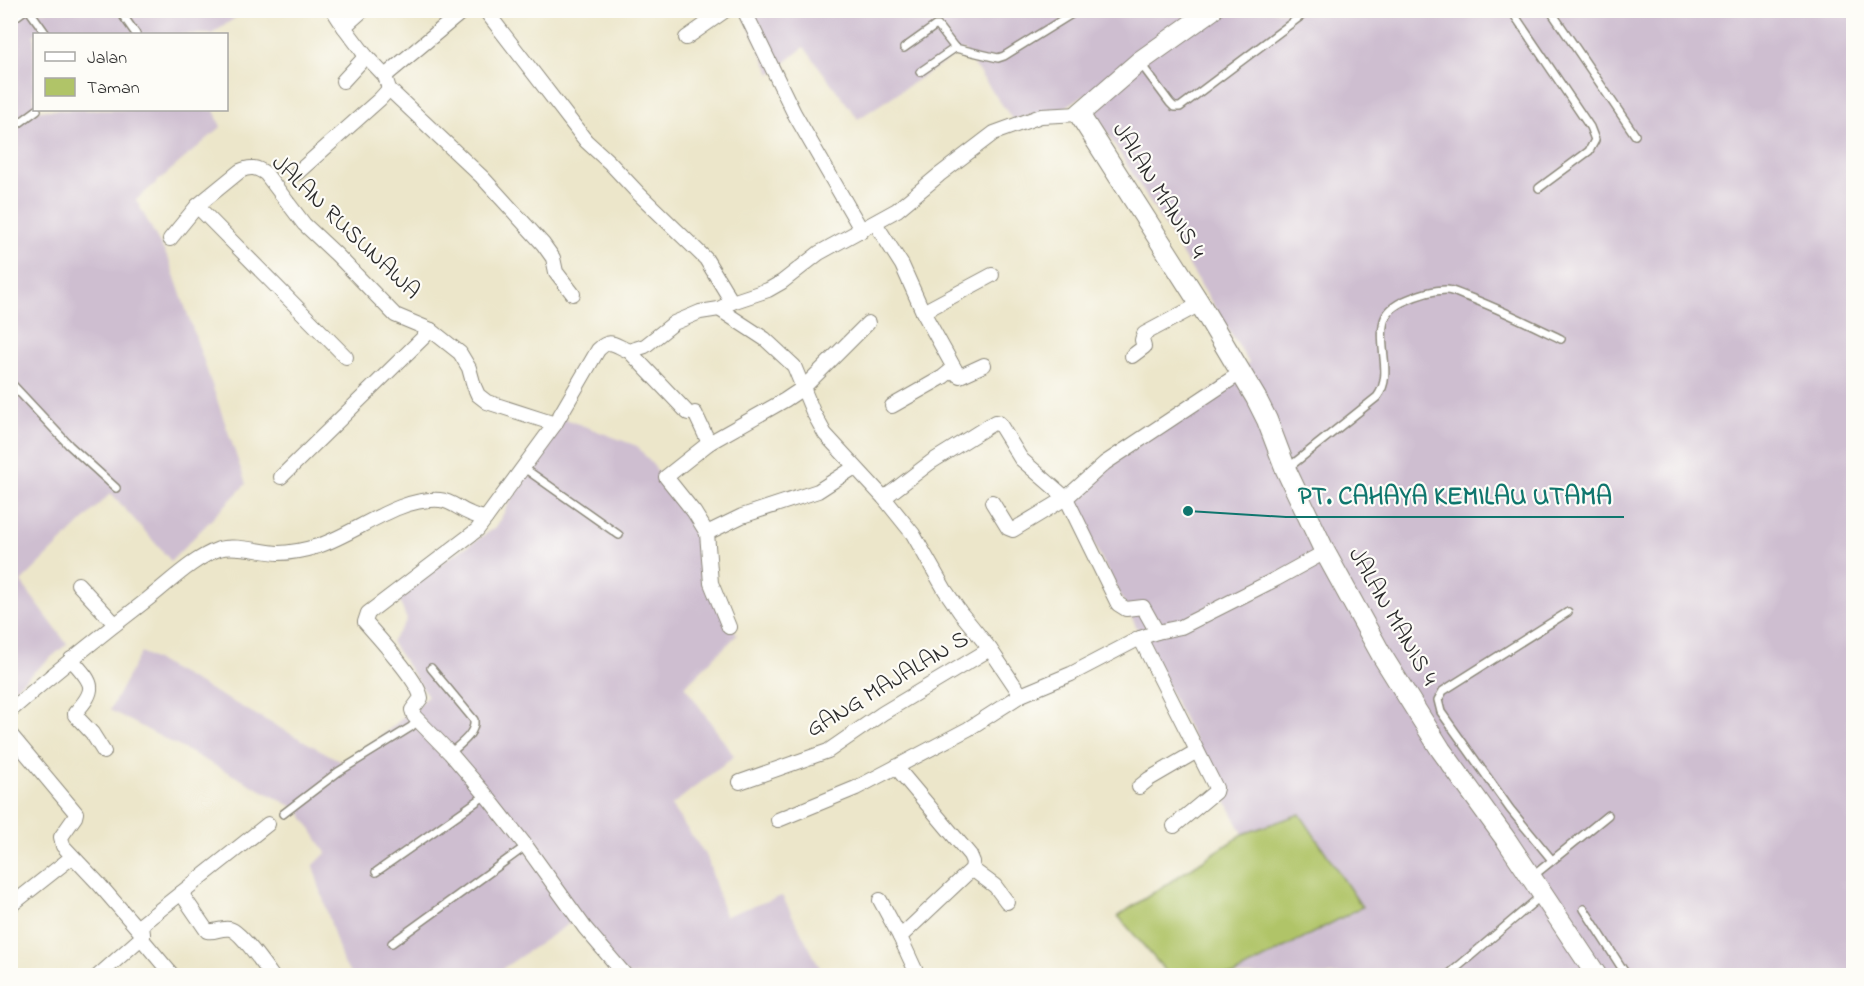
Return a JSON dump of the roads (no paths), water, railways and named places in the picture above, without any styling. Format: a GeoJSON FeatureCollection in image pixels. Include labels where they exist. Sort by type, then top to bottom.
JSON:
{"type":"FeatureCollection","features":[{"type":"Feature","properties":{"kind":"street"},"geometry":{"type":"LineString","coordinates":[[333,10],[387,82],[482,177],[550,253],[556,272],[573,294]]}},
{"type":"Feature","properties":{"kind":"street"},"geometry":{"type":"LineString","coordinates":[[344,27],[363,10]]}},
{"type":"Feature","properties":{"kind":"street"},"geometry":{"type":"LineString","coordinates":[[297,173],[380,99],[387,82],[465,10]]}},
{"type":"Feature","properties":{"kind":"street"},"geometry":{"type":"LineString","coordinates":[[485,10],[586,141],[706,259],[726,305],[794,366],[825,434],[884,498],[913,534],[945,590],[990,649],[1021,695]]}},
{"type":"Feature","properties":{"kind":"street"},"geometry":{"type":"LineString","coordinates":[[686,38],[726,10]]}},
{"type":"Feature","properties":{"kind":"street"},"geometry":{"type":"LineString","coordinates":[[744,10],[794,113],[862,231]]}},
{"type":"Feature","properties":{"kind":"street"},"geometry":{"type":"LineString","coordinates":[[629,351],[645,346],[674,323],[768,290],[782,282],[819,253],[897,210],[994,133],[1041,116],[1079,114],[1139,62],[1212,10]]}},
{"type":"Feature","properties":{"kind":"street"},"geometry":{"type":"LineString","coordinates":[[343,81],[366,56]]}},
{"type":"Feature","properties":{"kind":"street","name":"JALAN MANIS 4"},"geometry":{"type":"LineString","coordinates":[[1079,114],[1195,307],[1242,372],[1267,420],[1286,470],[1325,552],[1381,654],[1441,750],[1597,975]]}},
{"type":"Feature","properties":{"kind":"street","name":"JALAN RUSUNAWA"},"geometry":{"type":"LineString","coordinates":[[197,206],[240,171],[246,168],[260,169],[304,224],[395,315],[431,330],[460,353],[470,369],[478,395],[487,402],[555,424]]}},
{"type":"Feature","properties":{"kind":"street"},"geometry":{"type":"LineString","coordinates":[[170,239],[197,206],[346,357]]}},
{"type":"Feature","properties":{"kind":"street"},"geometry":{"type":"LineString","coordinates":[[875,223],[902,265],[923,312],[960,376],[984,365]]}},
{"type":"Feature","properties":{"kind":"street"},"geometry":{"type":"LineString","coordinates":[[923,312],[992,275]]}},
{"type":"Feature","properties":{"kind":"street"},"geometry":{"type":"LineString","coordinates":[[1132,356],[1144,347],[1142,339],[1144,334],[1195,307]]}},
{"type":"Feature","properties":{"kind":"street"},"geometry":{"type":"LineString","coordinates":[[729,627],[711,582],[707,533],[694,512],[666,477],[709,443],[803,388],[867,323]]}},
{"type":"Feature","properties":{"kind":"street"},"geometry":{"type":"LineString","coordinates":[[281,477],[431,330]]}},
{"type":"Feature","properties":{"kind":"street"},"geometry":{"type":"LineString","coordinates":[[626,975],[585,928],[486,795],[414,716],[412,710],[421,698],[420,693],[365,622],[365,618],[368,613],[477,530],[525,468],[555,424],[598,350],[607,343],[629,351],[692,413],[709,443]]}},
{"type":"Feature","properties":{"kind":"street"},"geometry":{"type":"LineString","coordinates":[[892,405],[943,377],[954,368]]}},
{"type":"Feature","properties":{"kind":"street"},"geometry":{"type":"LineString","coordinates":[[992,502],[1008,528],[1013,530],[1066,498],[1105,463],[1242,372]]}},
{"type":"Feature","properties":{"kind":"street"},"geometry":{"type":"LineString","coordinates":[[884,498],[931,462],[997,422],[1001,424],[1021,459],[1066,498],[1118,604],[1126,609],[1143,607],[1157,632]]}},
{"type":"Feature","properties":{"kind":"street"},"geometry":{"type":"LineString","coordinates":[[707,533],[742,516],[818,491],[855,467]]}},
{"type":"Feature","properties":{"kind":"street"},"geometry":{"type":"LineString","coordinates":[[10,711],[115,624],[203,557],[221,548],[279,553],[300,551],[320,545],[420,500],[442,500],[466,512],[486,518]]}},
{"type":"Feature","properties":{"kind":"street"},"geometry":{"type":"LineString","coordinates":[[778,820],[856,788],[968,729],[1021,695],[1071,674],[1140,638],[1181,627],[1325,552]]}},
{"type":"Feature","properties":{"kind":"street"},"geometry":{"type":"LineString","coordinates":[[78,584],[115,624]]}},
{"type":"Feature","properties":{"kind":"street"},"geometry":{"type":"LineString","coordinates":[[1140,638],[1216,790],[1174,826]]}},
{"type":"Feature","properties":{"kind":"street","name":"GANG MAJALAN S"},"geometry":{"type":"LineString","coordinates":[[740,782],[828,751],[883,713],[990,649]]}},
{"type":"Feature","properties":{"kind":"street"},"geometry":{"type":"LineString","coordinates":[[71,659],[90,683],[86,700],[75,715],[92,733],[104,752]]}},
{"type":"Feature","properties":{"kind":"street"},"geometry":{"type":"LineString","coordinates":[[10,734],[76,813],[61,837],[63,846],[172,975]]}},
{"type":"Feature","properties":{"kind":"street"},"geometry":{"type":"LineString","coordinates":[[1139,787],[1197,751]]}},
{"type":"Feature","properties":{"kind":"street"},"geometry":{"type":"LineString","coordinates":[[896,767],[970,855],[973,862],[972,869],[900,937]]}},
{"type":"Feature","properties":{"kind":"street"},"geometry":{"type":"LineString","coordinates":[[98,975],[142,937],[142,924],[268,824]]}},
{"type":"Feature","properties":{"kind":"street"},"geometry":{"type":"LineString","coordinates":[[10,906],[72,856]]}},
{"type":"Feature","properties":{"kind":"street"},"geometry":{"type":"LineString","coordinates":[[972,869],[995,886],[1007,902]]}},
{"type":"Feature","properties":{"kind":"street"},"geometry":{"type":"LineString","coordinates":[[181,893],[207,932],[222,928],[235,931],[273,975]]}},
{"type":"Feature","properties":{"kind":"street"},"geometry":{"type":"LineString","coordinates":[[880,900],[918,975]]}},
{"type":"Feature","properties":{"kind":"lane"},"geometry":{"type":"LineString","coordinates":[[10,21],[27,10],[45,33]]}},
{"type":"Feature","properties":{"kind":"lane"},"geometry":{"type":"LineString","coordinates":[[119,10],[135,33]]}},
{"type":"Feature","properties":{"kind":"lane"},"geometry":{"type":"LineString","coordinates":[[904,48],[935,26],[939,26],[955,48],[998,58],[1078,10]]}},
{"type":"Feature","properties":{"kind":"lane"},"geometry":{"type":"LineString","coordinates":[[1139,62],[1170,103],[1180,107],[1309,10]]}},
{"type":"Feature","properties":{"kind":"lane"},"geometry":{"type":"LineString","coordinates":[[1511,10],[1590,127],[1595,140],[1589,151],[1539,188]]}},
{"type":"Feature","properties":{"kind":"lane"},"geometry":{"type":"LineString","coordinates":[[1550,10],[1635,135]]}},
{"type":"Feature","properties":{"kind":"lane"},"geometry":{"type":"LineString","coordinates":[[920,72],[955,48]]}},
{"type":"Feature","properties":{"kind":"lane"},"geometry":{"type":"LineString","coordinates":[[10,130],[36,111]]}},
{"type":"Feature","properties":{"kind":"lane"},"geometry":{"type":"LineString","coordinates":[[1286,470],[1383,390],[1385,380],[1383,326],[1386,315],[1395,305],[1430,292],[1448,290],[1486,304],[1561,339]]}},
{"type":"Feature","properties":{"kind":"lane"},"geometry":{"type":"LineString","coordinates":[[10,382],[69,445],[116,488]]}},
{"type":"Feature","properties":{"kind":"lane"},"geometry":{"type":"LineString","coordinates":[[525,468],[619,535]]}},
{"type":"Feature","properties":{"kind":"lane"},"geometry":{"type":"LineString","coordinates":[[1552,860],[1510,809],[1442,712],[1438,700],[1443,691],[1568,612]]}},
{"type":"Feature","properties":{"kind":"lane"},"geometry":{"type":"LineString","coordinates":[[431,668],[474,720],[475,726],[471,734],[450,753]]}},
{"type":"Feature","properties":{"kind":"lane"},"geometry":{"type":"LineString","coordinates":[[283,814],[338,772],[411,727],[418,720]]}},
{"type":"Feature","properties":{"kind":"lane"},"geometry":{"type":"LineString","coordinates":[[376,872],[486,795]]}},
{"type":"Feature","properties":{"kind":"lane"},"geometry":{"type":"LineString","coordinates":[[1531,878],[1608,814]]}},
{"type":"Feature","properties":{"kind":"lane"},"geometry":{"type":"LineString","coordinates":[[392,943],[526,846]]}},
{"type":"Feature","properties":{"kind":"lane"},"geometry":{"type":"LineString","coordinates":[[1447,975],[1543,894]]}},
{"type":"Feature","properties":{"kind":"lane"},"geometry":{"type":"LineString","coordinates":[[1584,909],[1626,975]]}},
{"type":"Feature","properties":{"kind":"place","name":"PT. CAHAYA KEMILAU UTAMA"},"geometry":{"type":"Point","coordinates":[1188,511]}}]}
